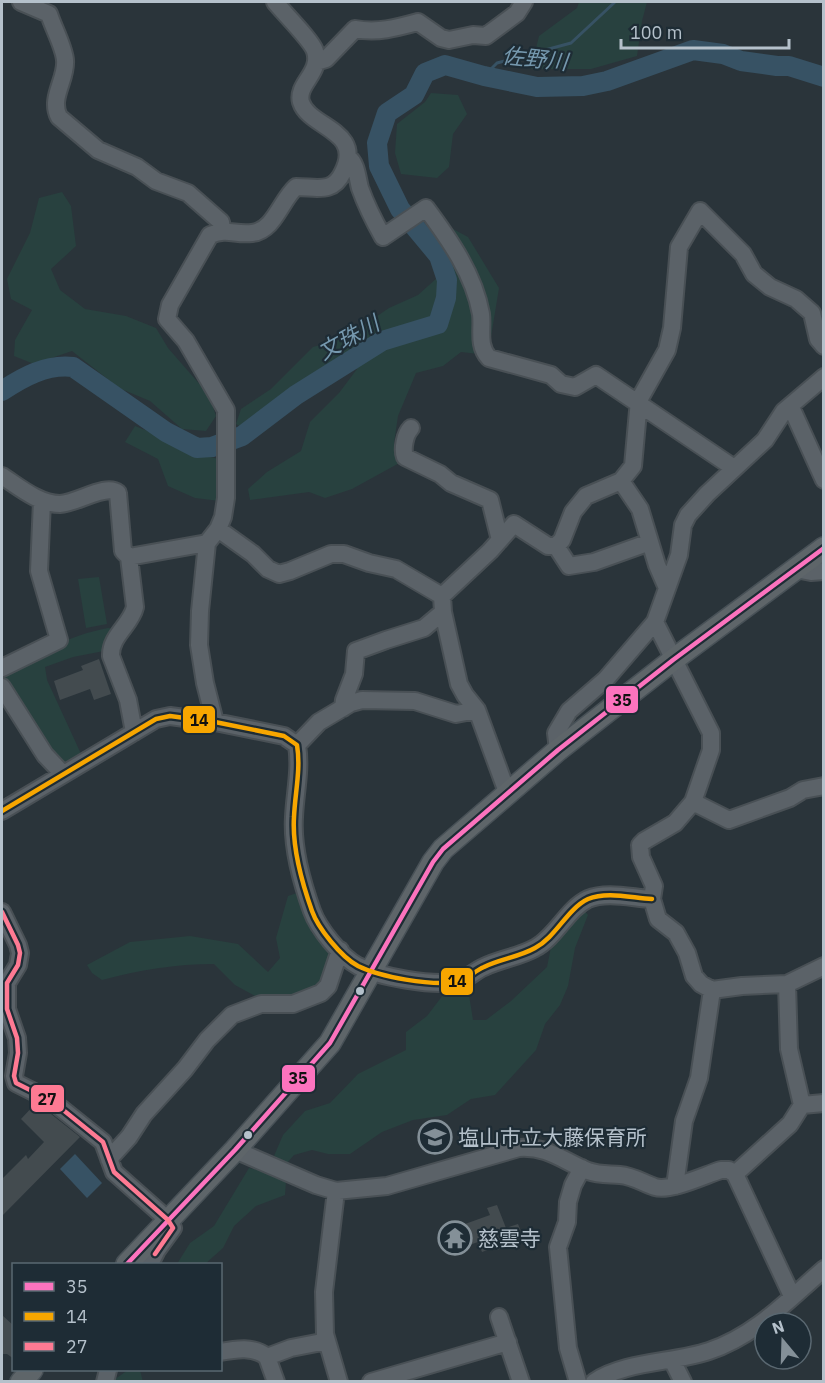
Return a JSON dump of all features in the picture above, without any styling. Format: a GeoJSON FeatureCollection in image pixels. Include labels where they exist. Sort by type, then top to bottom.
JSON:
{"type":"FeatureCollection","features":[{"type":"Feature","properties":{"kind":"main road"},"geometry":{"type":"LineString","coordinates":[[128,1263],[235,1150],[330,1043],[442,849],[558,750],[673,660],[824,548]]}},
{"type":"Feature","properties":{"kind":"street"},"geometry":{"type":"LineString","coordinates":[[21,2],[49,14],[65,60],[56,103],[59,117],[98,150],[137,167],[156,181],[188,193],[221,222],[222,230]]}},
{"type":"Feature","properties":{"kind":"street"},"geometry":{"type":"LineString","coordinates":[[214,722],[199,645],[200,611],[207,543],[218,529],[223,517],[226,498],[226,410],[186,341],[167,320],[170,305],[210,235],[222,230],[254,233],[263,230],[289,193],[296,187],[329,188],[338,183],[348,157],[340,137],[303,107],[300,99],[301,91],[316,67],[315,50],[275,2]]}},
{"type":"Feature","properties":{"kind":"street"},"geometry":{"type":"LineString","coordinates":[[316,62],[326,58],[355,29],[370,32],[384,31],[418,22],[441,38],[449,40],[473,35],[486,36],[518,13],[524,2]]}},
{"type":"Feature","properties":{"kind":"street"},"geometry":{"type":"LineString","coordinates":[[348,157],[353,161],[372,218],[383,237],[426,208],[448,236],[470,280],[481,314],[483,352],[489,358],[551,375],[561,384],[574,387],[596,375],[734,468]]}},
{"type":"Feature","properties":{"kind":"street"},"geometry":{"type":"LineString","coordinates":[[343,708],[354,674],[356,651],[424,628],[514,524],[548,546],[556,546],[562,540],[573,512],[586,496],[621,481],[633,466],[639,400],[667,350],[672,328],[679,247],[700,211],[743,254],[754,274],[770,287],[796,299],[812,313],[818,339],[824,346]]}},
{"type":"Feature","properties":{"kind":"street"},"geometry":{"type":"LineString","coordinates":[[558,750],[556,733],[569,711],[606,679],[655,622],[679,555],[683,525],[688,515],[765,440],[784,411],[824,377]]}},
{"type":"Feature","properties":{"kind":"street"},"geometry":{"type":"LineString","coordinates":[[791,407],[824,480]]}},
{"type":"Feature","properties":{"kind":"street"},"geometry":{"type":"LineString","coordinates":[[411,428],[406,432],[403,454],[405,457],[440,474],[451,483],[490,500],[500,540]]}},
{"type":"Feature","properties":{"kind":"street"},"geometry":{"type":"LineString","coordinates":[[2,476],[42,501],[59,504],[77,501],[106,489],[113,489],[118,493],[123,551],[129,557],[135,607],[133,615],[115,639],[111,656],[128,700],[134,732]]}},
{"type":"Feature","properties":{"kind":"street"},"geometry":{"type":"LineString","coordinates":[[621,481],[640,509],[667,588]]}},
{"type":"Feature","properties":{"kind":"street"},"geometry":{"type":"LineString","coordinates":[[2,668],[58,640],[39,571],[42,501]]}},
{"type":"Feature","properties":{"kind":"street"},"geometry":{"type":"LineString","coordinates":[[218,529],[253,554],[268,569],[279,574],[331,554],[345,554],[369,563],[396,569],[443,604],[459,684],[477,710],[507,792]]}},
{"type":"Feature","properties":{"kind":"street"},"geometry":{"type":"LineString","coordinates":[[556,546],[569,566],[594,562],[650,542]]}},
{"type":"Feature","properties":{"kind":"street"},"geometry":{"type":"LineString","coordinates":[[129,557],[207,543]]}},
{"type":"Feature","properties":{"kind":"street"},"geometry":{"type":"LineString","coordinates":[[796,569],[811,572],[824,571]]}},
{"type":"Feature","properties":{"kind":"street"},"geometry":{"type":"LineString","coordinates":[[655,622],[712,739],[711,750],[693,802],[675,823],[640,845],[641,857],[654,886],[652,899],[658,919],[676,933],[687,953],[694,976],[701,984],[712,990],[787,984],[824,966]]}},
{"type":"Feature","properties":{"kind":"street"},"geometry":{"type":"LineString","coordinates":[[2,687],[45,755],[63,774]]}},
{"type":"Feature","properties":{"kind":"street"},"geometry":{"type":"LineString","coordinates":[[297,745],[319,722],[362,700],[415,701],[456,714],[477,710]]}},
{"type":"Feature","properties":{"kind":"street"},"geometry":{"type":"LineString","coordinates":[[2,811],[156,719],[170,716],[284,736],[297,745],[299,756],[294,820],[302,874],[317,924],[356,965],[371,971],[441,983],[464,980],[483,967],[535,948],[586,900],[603,896],[652,899]]}},
{"type":"Feature","properties":{"kind":"street"},"geometry":{"type":"LineString","coordinates":[[693,802],[729,820],[790,798],[803,790],[824,786]]}},
{"type":"Feature","properties":{"kind":"street"},"geometry":{"type":"LineString","coordinates":[[2,912],[20,953],[18,965],[7,983],[7,1009],[17,1038],[18,1053],[14,1076],[16,1083],[52,1101],[103,1142],[114,1172],[168,1220],[173,1228],[150,1263]]}},
{"type":"Feature","properties":{"kind":"street"},"geometry":{"type":"LineString","coordinates":[[109,1159],[207,1040],[232,1015],[261,1004],[293,1004],[321,993],[328,986],[340,950]]}},
{"type":"Feature","properties":{"kind":"street"},"geometry":{"type":"LineString","coordinates":[[735,1174],[790,1124],[802,1105],[789,1049],[787,984]]}},
{"type":"Feature","properties":{"kind":"street"},"geometry":{"type":"LineString","coordinates":[[675,1186],[684,1121],[699,1078],[712,990]]}},
{"type":"Feature","properties":{"kind":"street"},"geometry":{"type":"LineString","coordinates":[[802,1105],[824,1103]]}},
{"type":"Feature","properties":{"kind":"street"},"geometry":{"type":"LineString","coordinates":[[235,1150],[316,1185],[336,1191],[387,1186],[519,1148],[535,1147],[547,1150],[599,1174],[621,1175],[643,1181],[655,1188],[675,1186],[721,1170],[729,1170],[735,1174],[792,1296]]}},
{"type":"Feature","properties":{"kind":"street"},"geometry":{"type":"LineString","coordinates":[[578,1382],[568,1348],[558,1247],[567,1222],[568,1202],[573,1185],[582,1168]]}},
{"type":"Feature","properties":{"kind":"street"},"geometry":{"type":"LineString","coordinates":[[336,1191],[324,1292],[325,1334],[339,1382]]}},
{"type":"Feature","properties":{"kind":"street"},"geometry":{"type":"LineString","coordinates":[[594,1382],[621,1370],[672,1360],[723,1345],[762,1323],[824,1269]]}},
{"type":"Feature","properties":{"kind":"street"},"geometry":{"type":"LineString","coordinates":[[499,1317],[521,1382]]}},
{"type":"Feature","properties":{"kind":"street"},"geometry":{"type":"LineString","coordinates":[[267,1357],[291,1348],[327,1341]]}},
{"type":"Feature","properties":{"kind":"street"},"geometry":{"type":"LineString","coordinates":[[371,1382],[508,1342]]}},
{"type":"Feature","properties":{"kind":"street"},"geometry":{"type":"LineString","coordinates":[[222,1352],[259,1350],[267,1357],[276,1382]]}},
{"type":"Feature","properties":{"kind":"street"},"geometry":{"type":"LineString","coordinates":[[672,1360],[682,1382]]}},
{"type":"Feature","properties":{"kind":"green space"},"geometry":{"type":"Polygon","coordinates":[[[579,2],[647,2],[637,56],[591,69],[531,69],[539,36],[577,8],[579,2]]]}},
{"type":"Feature","properties":{"kind":"green space"},"geometry":{"type":"Polygon","coordinates":[[[431,93],[458,95],[467,114],[453,134],[449,167],[437,178],[401,174],[395,153],[397,124],[425,102],[431,93]]]}},
{"type":"Feature","properties":{"kind":"green space"},"geometry":{"type":"Polygon","coordinates":[[[62,192],[71,206],[76,246],[51,269],[60,290],[85,309],[126,316],[156,328],[168,348],[209,395],[216,416],[206,431],[182,429],[150,401],[119,388],[72,351],[34,364],[14,356],[15,340],[32,310],[11,299],[7,279],[30,233],[39,198],[62,192]]]}},
{"type":"Feature","properties":{"kind":"green space"},"geometry":{"type":"Polygon","coordinates":[[[438,221],[468,237],[499,288],[488,355],[461,352],[443,366],[416,373],[398,416],[394,443],[403,461],[352,489],[325,498],[309,492],[250,500],[248,489],[267,472],[301,451],[310,422],[339,393],[357,369],[341,360],[297,388],[243,428],[236,424],[241,409],[271,389],[313,347],[345,338],[389,308],[418,295],[437,278],[438,221]]]}},
{"type":"Feature","properties":{"kind":"green space"},"geometry":{"type":"Polygon","coordinates":[[[135,426],[158,435],[178,447],[218,459],[220,501],[195,498],[168,486],[158,459],[125,442],[135,426]]]}},
{"type":"Feature","properties":{"kind":"green space"},"geometry":{"type":"Polygon","coordinates":[[[99,577],[107,624],[86,628],[78,579],[99,577]]]}},
{"type":"Feature","properties":{"kind":"green space"},"geometry":{"type":"Polygon","coordinates":[[[108,628],[117,629],[109,650],[73,657],[45,667],[47,680],[82,756],[68,765],[50,756],[2,681],[2,671],[67,640],[108,628]]]}},
{"type":"Feature","properties":{"kind":"green space"},"geometry":{"type":"Polygon","coordinates":[[[300,892],[312,933],[331,949],[331,964],[324,986],[306,997],[257,997],[235,985],[214,964],[158,968],[102,980],[92,973],[87,965],[130,942],[190,936],[238,944],[268,972],[280,958],[276,938],[288,896],[300,892]]]}},
{"type":"Feature","properties":{"kind":"green space"},"geometry":{"type":"Polygon","coordinates":[[[583,909],[588,915],[575,948],[568,986],[560,1005],[545,1024],[536,1050],[495,1095],[471,1099],[447,1115],[413,1120],[382,1132],[350,1154],[328,1154],[312,1150],[294,1155],[287,1163],[274,1156],[283,1135],[305,1111],[330,1103],[358,1074],[406,1050],[406,1032],[427,1016],[443,995],[467,982],[473,1020],[486,1020],[511,1001],[547,967],[554,932],[583,909]]]}},
{"type":"Feature","properties":{"kind":"green space"},"geometry":{"type":"Polygon","coordinates":[[[249,1168],[273,1173],[286,1181],[285,1195],[256,1206],[234,1226],[223,1248],[206,1263],[178,1263],[190,1243],[214,1226],[249,1168]]]}},
{"type":"Feature","properties":{"kind":"green space"},"geometry":{"type":"Polygon","coordinates":[[[127,1371],[140,1371],[143,1382],[111,1382],[127,1371]]]}},
{"type":"Feature","properties":{"kind":"water"},"geometry":{"type":"Polygon","coordinates":[[[75,1154],[102,1183],[87,1198],[60,1169],[75,1154]]]}},
{"type":"Feature","properties":{"kind":"building"},"geometry":{"type":"Polygon","coordinates":[[[99,659],[111,694],[94,700],[90,689],[60,700],[54,681],[83,670],[81,666],[99,659]]]}},
{"type":"Feature","properties":{"kind":"building"},"geometry":{"type":"Polygon","coordinates":[[[35,1104],[80,1137],[2,1216],[2,1179],[26,1155],[28,1159],[44,1142],[21,1119],[35,1104]]]}},
{"type":"Feature","properties":{"kind":"building"},"geometry":{"type":"Polygon","coordinates":[[[497,1205],[506,1228],[518,1224],[525,1241],[482,1252],[478,1242],[446,1253],[440,1233],[490,1215],[487,1208],[497,1205]]]}},
{"type":"Feature","properties":{"kind":"building"},"geometry":{"type":"Polygon","coordinates":[[[2,1315],[12,1324],[12,1358],[2,1354],[2,1315]]]}},
{"type":"Feature","properties":{"kind":"waterway","name":"文珠川"},"geometry":{"type":"LineString","coordinates":[[484,76],[497,63],[571,43],[615,2]]}},
{"type":"Feature","properties":{"kind":"waterway","name":"文珠川"},"geometry":{"type":"LineString","coordinates":[[2,391],[27,376],[44,370],[73,367],[166,432],[197,448],[212,447],[242,436],[296,395],[382,341],[438,324],[446,298],[447,280],[439,256],[400,209],[379,166],[377,143],[387,113],[414,95],[425,73],[445,65],[537,87],[583,86],[607,81],[693,50],[723,54],[741,61],[789,66],[824,77]]}},
{"type":"Feature","properties":{"kind":"transit line","name":"35"},"geometry":{"type":"LineString","coordinates":[[128,1263],[235,1150],[330,1043],[433,862],[443,849],[558,750],[673,660],[824,548]]}},
{"type":"Feature","properties":{"kind":"transit line","name":"14"},"geometry":{"type":"LineString","coordinates":[[2,811],[156,719],[170,716],[215,722],[284,736],[297,745],[298,772],[294,829],[298,865],[319,926],[344,956],[358,966],[392,977],[420,982],[456,982],[490,964],[535,948],[549,937],[574,909],[588,899],[603,895],[652,899]]}},
{"type":"Feature","properties":{"kind":"transit line","name":"27"},"geometry":{"type":"LineString","coordinates":[[2,912],[20,953],[18,965],[7,983],[7,1009],[17,1038],[18,1053],[14,1076],[16,1083],[52,1101],[103,1142],[114,1172],[168,1220],[173,1228],[155,1254]]}},
{"type":"Feature","properties":{"kind":"place","name":"塩山市立大藤保育所"},"geometry":{"type":"Point","coordinates":[435,1137]}},
{"type":"Feature","properties":{"kind":"place","name":"慈雲寺"},"geometry":{"type":"Point","coordinates":[455,1238]}},
{"type":"Feature","properties":{"kind":"water label","name":"佐野川"},"geometry":{"type":"Point","coordinates":[535,58]}}]}
